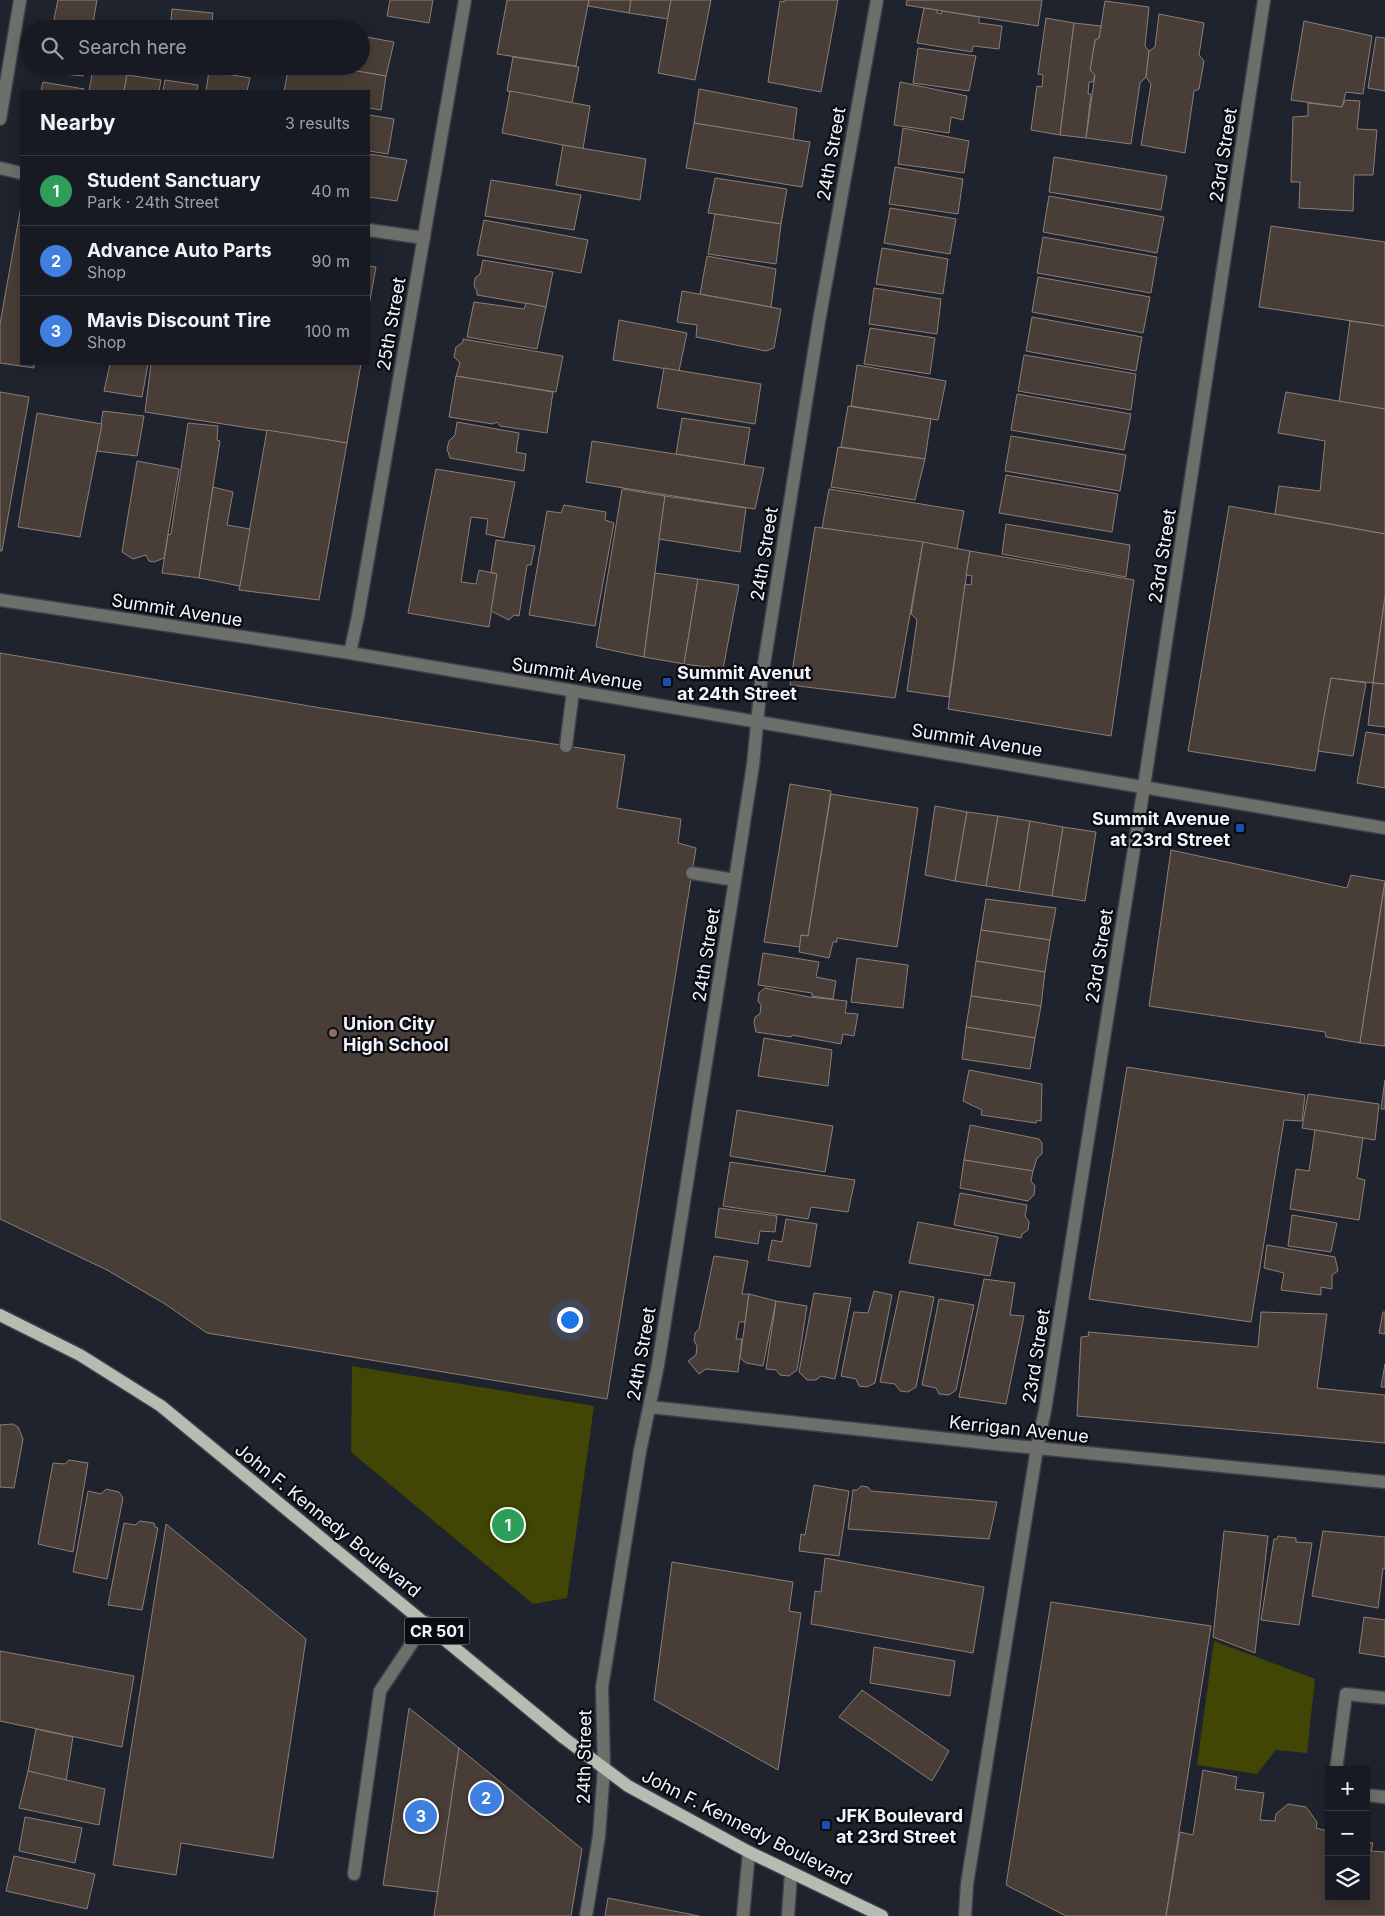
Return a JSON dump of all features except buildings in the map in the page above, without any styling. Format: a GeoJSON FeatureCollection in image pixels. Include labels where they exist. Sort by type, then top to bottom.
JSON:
{"type":"FeatureCollection","features":[{"type":"Feature","properties":{"kind":"main road","name":"John F. Kennedy Boulevard"},"geometry":{"type":"LineString","coordinates":[[0,1316],[80,1355],[161,1406],[426,1622],[564,1738],[628,1786],[749,1852],[882,1916]]}},
{"type":"Feature","properties":{"kind":"street"},"geometry":{"type":"LineString","coordinates":[[0,119],[20,0]]}},
{"type":"Feature","properties":{"kind":"street","name":"25th Street"},"geometry":{"type":"LineString","coordinates":[[350,653],[465,0]]}},
{"type":"Feature","properties":{"kind":"street","name":"24th Street"},"geometry":{"type":"LineString","coordinates":[[586,1916],[599,1836],[604,1768],[602,1687],[736,880],[758,722],[761,683],[819,321],[877,0]]}},
{"type":"Feature","properties":{"kind":"street","name":"23rd Street"},"geometry":{"type":"LineString","coordinates":[[965,1916],[967,1884],[1037,1448],[1046,1410],[1144,786],[1264,0]]}},
{"type":"Feature","properties":{"kind":"street"},"geometry":{"type":"LineString","coordinates":[[0,168],[20,173]]}},
{"type":"Feature","properties":{"kind":"street"},"geometry":{"type":"LineString","coordinates":[[370,230],[424,238]]}},
{"type":"Feature","properties":{"kind":"street","name":"Summit Avenue"},"geometry":{"type":"LineString","coordinates":[[0,600],[350,653],[1385,828]]}},
{"type":"Feature","properties":{"kind":"street"},"geometry":{"type":"LineString","coordinates":[[566,746],[573,691]]}},
{"type":"Feature","properties":{"kind":"street"},"geometry":{"type":"LineString","coordinates":[[692,873],[736,880]]}},
{"type":"Feature","properties":{"kind":"street","name":"Kerrigan Avenue"},"geometry":{"type":"LineString","coordinates":[[650,1407],[684,1412],[1385,1482]]}},
{"type":"Feature","properties":{"kind":"street"},"geometry":{"type":"LineString","coordinates":[[354,1874],[380,1691],[426,1622]]}},
{"type":"Feature","properties":{"kind":"street"},"geometry":{"type":"LineString","coordinates":[[1337,1766],[1346,1694],[1385,1698]]}},
{"type":"Feature","properties":{"kind":"street"},"geometry":{"type":"LineString","coordinates":[[1370,1795],[1385,1797]]}},
{"type":"Feature","properties":{"kind":"street"},"geometry":{"type":"LineString","coordinates":[[743,1916],[749,1852]]}},
{"type":"Feature","properties":{"kind":"street"},"geometry":{"type":"LineString","coordinates":[[788,1916],[791,1873]]}},
{"type":"Feature","properties":{"kind":"green space"},"geometry":{"type":"Polygon","coordinates":[[[352,1366],[594,1406],[567,1598],[533,1604],[351,1452],[352,1366]]]}},
{"type":"Feature","properties":{"kind":"green space"},"geometry":{"type":"Polygon","coordinates":[[[1214,1641],[1315,1679],[1307,1753],[1276,1750],[1257,1774],[1197,1765],[1214,1641]]]}},
{"type":"Feature","properties":{"kind":"place","name":"Summit Avenut at 24th Street"},"geometry":{"type":"Point","coordinates":[667,682]}},
{"type":"Feature","properties":{"kind":"place","name":"Summit Avenue at 23rd Street"},"geometry":{"type":"Point","coordinates":[1240,828]}},
{"type":"Feature","properties":{"kind":"place","name":"Union City High School"},"geometry":{"type":"Point","coordinates":[333,1033]}},
{"type":"Feature","properties":{"kind":"place","name":"Student Sanctuary"},"geometry":{"type":"Point","coordinates":[508,1525]}},
{"type":"Feature","properties":{"kind":"place","name":"Advance Auto Parts"},"geometry":{"type":"Point","coordinates":[486,1798]}},
{"type":"Feature","properties":{"kind":"place","name":"Mavis Discount Tire"},"geometry":{"type":"Point","coordinates":[421,1816]}},
{"type":"Feature","properties":{"kind":"place","name":"JFK Boulevard at 23rd Street"},"geometry":{"type":"Point","coordinates":[826,1825]}}]}
